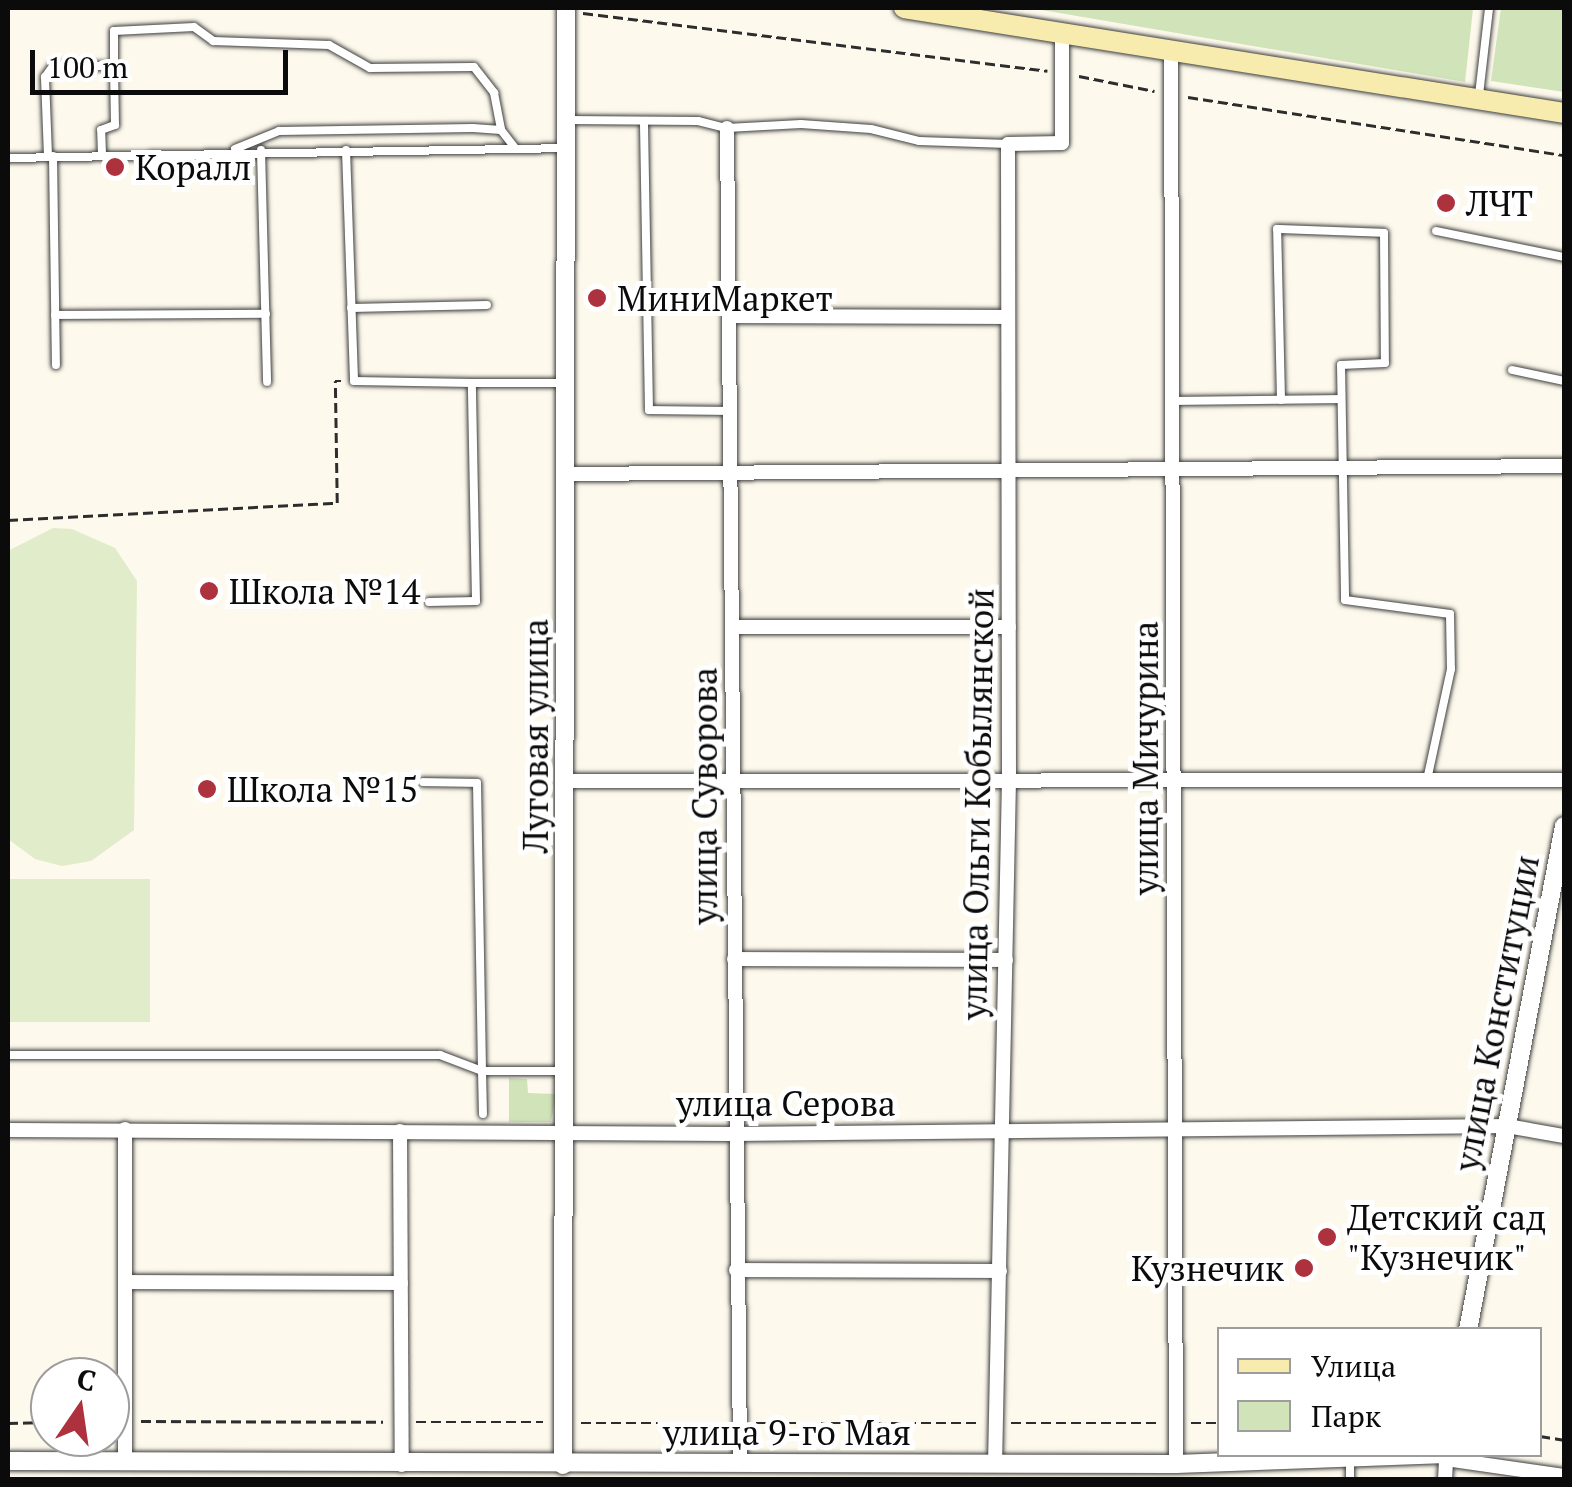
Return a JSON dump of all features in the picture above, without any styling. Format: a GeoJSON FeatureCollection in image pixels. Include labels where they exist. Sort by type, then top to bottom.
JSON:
{"type":"FeatureCollection","features":[{"type":"Feature","properties":{"kind":"main road"},"geometry":{"type":"LineString","coordinates":[[904,8],[1019,17],[1062,33],[1564,113]]}},
{"type":"Feature","properties":{"kind":"street","name":"Луговая улица"},"geometry":{"type":"LineString","coordinates":[[563,1465],[566,8]]}},
{"type":"Feature","properties":{"kind":"street"},"geometry":{"type":"LineString","coordinates":[[1008,144],[1062,143],[1062,33]]}},
{"type":"Feature","properties":{"kind":"street","name":"улица Мичурина"},"geometry":{"type":"LineString","coordinates":[[1171,51],[1176,1464]]}},
{"type":"Feature","properties":{"kind":"street","name":"улица Суворова"},"geometry":{"type":"LineString","coordinates":[[727,128],[736,782],[733,1134],[740,1464]]}},
{"type":"Feature","properties":{"kind":"street","name":"улица Ольги Кобылянской"},"geometry":{"type":"LineString","coordinates":[[995,1465],[1009,781],[1008,144]]}},
{"type":"Feature","properties":{"kind":"street"},"geometry":{"type":"LineString","coordinates":[[730,316],[1008,317]]}},
{"type":"Feature","properties":{"kind":"street"},"geometry":{"type":"LineString","coordinates":[[568,474],[1009,474],[1564,466]]}},
{"type":"Feature","properties":{"kind":"street"},"geometry":{"type":"LineString","coordinates":[[733,627],[1009,627]]}},
{"type":"Feature","properties":{"kind":"street"},"geometry":{"type":"LineString","coordinates":[[567,781],[1564,780]]}},
{"type":"Feature","properties":{"kind":"street","name":"улица Конституции"},"geometry":{"type":"LineString","coordinates":[[1469,1327],[1564,826]]}},
{"type":"Feature","properties":{"kind":"street"},"geometry":{"type":"LineString","coordinates":[[734,958],[1006,960]]}},
{"type":"Feature","properties":{"kind":"street","name":"улица Серова"},"geometry":{"type":"LineString","coordinates":[[8,1130],[733,1134],[1507,1126],[1564,1136]]}},
{"type":"Feature","properties":{"kind":"street"},"geometry":{"type":"LineString","coordinates":[[125,1357],[126,1129]]}},
{"type":"Feature","properties":{"kind":"street"},"geometry":{"type":"LineString","coordinates":[[400,1130],[402,1464]]}},
{"type":"Feature","properties":{"kind":"street"},"geometry":{"type":"LineString","coordinates":[[736,1270],[1000,1271]]}},
{"type":"Feature","properties":{"kind":"street"},"geometry":{"type":"LineString","coordinates":[[126,1282],[401,1283]]}},
{"type":"Feature","properties":{"kind":"street"},"geometry":{"type":"LineString","coordinates":[[125,1457],[125,1464]]}},
{"type":"Feature","properties":{"kind":"street","name":"улица 9-го Мая"},"geometry":{"type":"LineString","coordinates":[[8,1461],[251,1472],[402,1464],[500,1472],[563,1465],[740,1464],[995,1465],[1067,1472],[1176,1464],[1350,1470],[1439,1457]]}},
{"type":"Feature","properties":{"kind":"street","name":"улица 9-го Мая"},"geometry":{"type":"LineString","coordinates":[[1452,1457],[1564,1476]]}},
{"type":"Feature","properties":{"kind":"lane"},"geometry":{"type":"LineString","coordinates":[[1478,100],[1489,8]]}},
{"type":"Feature","properties":{"kind":"lane"},"geometry":{"type":"LineString","coordinates":[[102,154],[101,130],[115,125],[114,31],[194,28],[214,42],[329,45],[370,68],[474,66],[494,93],[501,130],[516,149]]}},
{"type":"Feature","properties":{"kind":"lane"},"geometry":{"type":"LineString","coordinates":[[56,365],[45,77],[54,66],[114,66]]}},
{"type":"Feature","properties":{"kind":"lane"},"geometry":{"type":"LineString","coordinates":[[567,120],[644,124],[698,121],[727,128],[801,124],[871,129],[919,141],[1008,144]]}},
{"type":"Feature","properties":{"kind":"lane"},"geometry":{"type":"LineString","coordinates":[[644,124],[650,410],[731,410]]}},
{"type":"Feature","properties":{"kind":"lane"},"geometry":{"type":"LineString","coordinates":[[230,151],[279,132],[501,130]]}},
{"type":"Feature","properties":{"kind":"lane"},"geometry":{"type":"LineString","coordinates":[[8,158],[261,150],[567,148]]}},
{"type":"Feature","properties":{"kind":"lane"},"geometry":{"type":"LineString","coordinates":[[261,150],[268,382]]}},
{"type":"Feature","properties":{"kind":"lane"},"geometry":{"type":"LineString","coordinates":[[346,150],[354,381],[568,383]]}},
{"type":"Feature","properties":{"kind":"lane"},"geometry":{"type":"LineString","coordinates":[[1281,400],[1277,229],[1384,232],[1384,363],[1340,366],[1345,600],[1450,614],[1450,669],[1427,780]]}},
{"type":"Feature","properties":{"kind":"lane"},"geometry":{"type":"LineString","coordinates":[[1436,230],[1564,257]]}},
{"type":"Feature","properties":{"kind":"lane"},"geometry":{"type":"LineString","coordinates":[[351,308],[487,305]]}},
{"type":"Feature","properties":{"kind":"lane"},"geometry":{"type":"LineString","coordinates":[[55,315],[266,314]]}},
{"type":"Feature","properties":{"kind":"lane"},"geometry":{"type":"LineString","coordinates":[[1512,370],[1564,381]]}},
{"type":"Feature","properties":{"kind":"lane"},"geometry":{"type":"LineString","coordinates":[[429,602],[476,601],[472,383]]}},
{"type":"Feature","properties":{"kind":"lane"},"geometry":{"type":"LineString","coordinates":[[1174,401],[1341,399]]}},
{"type":"Feature","properties":{"kind":"lane"},"geometry":{"type":"LineString","coordinates":[[423,782],[478,783],[483,1114]]}},
{"type":"Feature","properties":{"kind":"lane"},"geometry":{"type":"LineString","coordinates":[[8,1054],[440,1056],[482,1070],[566,1070]]}},
{"type":"Feature","properties":{"kind":"path"},"geometry":{"type":"LineString","coordinates":[[8,520],[337,504],[335,380],[354,381]]}},
{"type":"Feature","properties":{"kind":"path"},"geometry":{"type":"LineString","coordinates":[[130,1421],[1217,1424]]}},
{"type":"Feature","properties":{"kind":"green space"},"geometry":{"type":"Polygon","coordinates":[[[1030,8],[1470,8],[1473,9],[1465,82],[1030,8]]]}},
{"type":"Feature","properties":{"kind":"green space"},"geometry":{"type":"Polygon","coordinates":[[[1501,8],[1564,8],[1564,92],[1491,81],[1501,8]]]}},
{"type":"Feature","properties":{"kind":"green space"},"geometry":{"type":"Polygon","coordinates":[[[53,528],[72,529],[115,548],[137,581],[134,830],[91,861],[62,866],[35,859],[8,839],[8,551],[53,528]]]}},
{"type":"Feature","properties":{"kind":"green space"},"geometry":{"type":"Polygon","coordinates":[[[8,879],[150,879],[150,1022],[8,1022],[8,879]]]}},
{"type":"Feature","properties":{"kind":"green space"},"geometry":{"type":"Polygon","coordinates":[[[509,1078],[527,1079],[528,1093],[556,1094],[551,1122],[509,1122],[509,1078]]]}},
{"type":"Feature","properties":{"kind":"place","name":"Коралл"},"geometry":{"type":"Point","coordinates":[115,167]}},
{"type":"Feature","properties":{"kind":"place","name":"ЛЧТ"},"geometry":{"type":"Point","coordinates":[1446,203]}},
{"type":"Feature","properties":{"kind":"place","name":"МиниМаркет"},"geometry":{"type":"Point","coordinates":[597,298]}},
{"type":"Feature","properties":{"kind":"place","name":"Школа №14"},"geometry":{"type":"Point","coordinates":[209,591]}},
{"type":"Feature","properties":{"kind":"place","name":"Школа №15"},"geometry":{"type":"Point","coordinates":[207,789]}},
{"type":"Feature","properties":{"kind":"place","name":"Детский сад \"Кузнечик\""},"geometry":{"type":"Point","coordinates":[1327,1237]}},
{"type":"Feature","properties":{"kind":"place","name":"Кузнечик"},"geometry":{"type":"Point","coordinates":[1304,1268]}}]}
